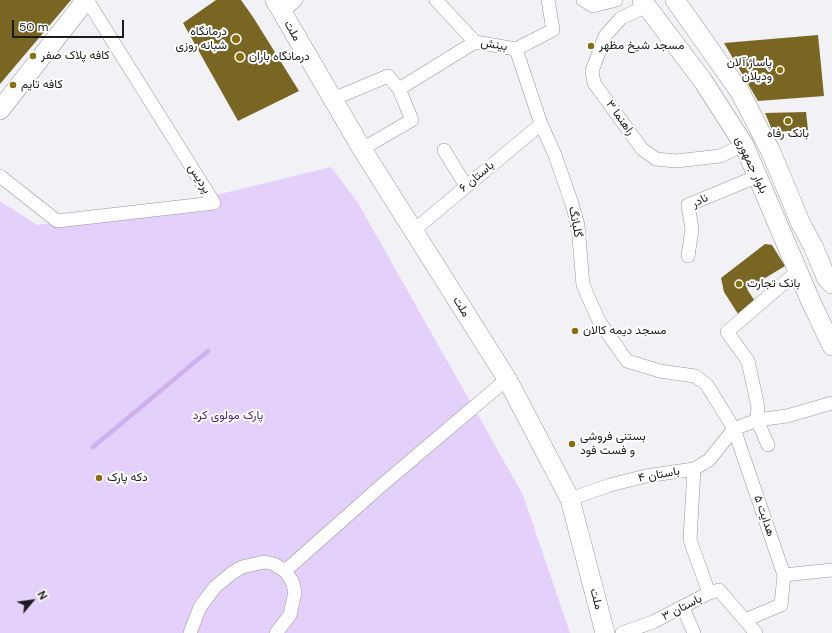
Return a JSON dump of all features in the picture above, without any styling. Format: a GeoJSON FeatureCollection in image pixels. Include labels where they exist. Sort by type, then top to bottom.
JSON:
{"type":"FeatureCollection","features":[{"type":"Feature","properties":{"kind":"street"},"geometry":{"type":"LineString","coordinates":[[0,110],[86,0]]}},
{"type":"Feature","properties":{"kind":"street","name":"پردیس"},"geometry":{"type":"LineString","coordinates":[[0,176],[57,221],[214,203],[86,0]]}},
{"type":"Feature","properties":{"kind":"street"},"geometry":{"type":"LineString","coordinates":[[278,6],[296,0]]}},
{"type":"Feature","properties":{"kind":"street","name":"بینش"},"geometry":{"type":"LineString","coordinates":[[436,0],[475,42],[516,49],[541,124]]}},
{"type":"Feature","properties":{"kind":"street"},"geometry":{"type":"LineString","coordinates":[[516,49],[553,30],[548,0]]}},
{"type":"Feature","properties":{"kind":"street"},"geometry":{"type":"LineString","coordinates":[[583,0],[593,6],[616,0]]}},
{"type":"Feature","properties":{"kind":"street","name":"بلوار جمهوری"},"geometry":{"type":"LineString","coordinates":[[675,0],[740,92],[771,152],[826,277],[832,284]]}},
{"type":"Feature","properties":{"kind":"street","name":"بلوار جمهوری"},"geometry":{"type":"LineString","coordinates":[[644,3],[703,80],[744,145],[811,302],[832,346]]}},
{"type":"Feature","properties":{"kind":"street","name":"راهنما ۳"},"geometry":{"type":"LineString","coordinates":[[644,3],[621,18],[604,36],[592,71],[594,83],[642,149],[656,159],[676,162],[720,156],[744,145]]}},
{"type":"Feature","properties":{"kind":"street","name":"ملت"},"geometry":{"type":"LineString","coordinates":[[278,6],[362,149],[506,378],[570,499],[605,633]]}},
{"type":"Feature","properties":{"kind":"street"},"geometry":{"type":"LineString","coordinates":[[399,88],[475,42]]}},
{"type":"Feature","properties":{"kind":"street"},"geometry":{"type":"LineString","coordinates":[[332,99],[388,76],[399,88],[412,120],[362,149]]}},
{"type":"Feature","properties":{"kind":"street","name":"باستان ۶"},"geometry":{"type":"LineString","coordinates":[[413,231],[541,124]]}},
{"type":"Feature","properties":{"kind":"street","name":"گلبانگ"},"geometry":{"type":"LineString","coordinates":[[541,124],[555,155],[572,204],[578,225],[583,285],[599,321],[627,361],[660,371],[694,376],[707,385],[734,430]]}},
{"type":"Feature","properties":{"kind":"street"},"geometry":{"type":"LineString","coordinates":[[444,150],[466,186]]}},
{"type":"Feature","properties":{"kind":"street","name":"نادر"},"geometry":{"type":"LineString","coordinates":[[688,256],[692,229],[688,205],[758,176]]}},
{"type":"Feature","properties":{"kind":"street"},"geometry":{"type":"LineString","coordinates":[[768,446],[757,420],[758,407],[748,361],[727,332],[798,271]]}},
{"type":"Feature","properties":{"kind":"street"},"geometry":{"type":"LineString","coordinates":[[285,571],[506,378]]}},
{"type":"Feature","properties":{"kind":"street"},"geometry":{"type":"LineString","coordinates":[[734,430],[757,420],[787,416],[832,402]]}},
{"type":"Feature","properties":{"kind":"street","name":"باستان ۴"},"geometry":{"type":"LineString","coordinates":[[570,499],[610,485],[646,476],[694,469],[709,460],[734,430]]}},
{"type":"Feature","properties":{"kind":"street","name":"هدایت ۵"},"geometry":{"type":"LineString","coordinates":[[734,430],[784,574],[781,605],[745,620]]}},
{"type":"Feature","properties":{"kind":"street"},"geometry":{"type":"LineString","coordinates":[[694,469],[690,540],[714,592],[745,620],[756,633]]}},
{"type":"Feature","properties":{"kind":"street"},"geometry":{"type":"LineString","coordinates":[[190,633],[200,607],[215,587],[242,567],[264,562],[274,564],[285,571],[292,581],[295,592],[290,615],[276,633]]}},
{"type":"Feature","properties":{"kind":"street"},"geometry":{"type":"LineString","coordinates":[[784,574],[832,570]]}},
{"type":"Feature","properties":{"kind":"street","name":"باستان ۳"},"geometry":{"type":"LineString","coordinates":[[622,633],[653,622],[714,592]]}},
{"type":"Feature","properties":{"kind":"street"},"geometry":{"type":"LineString","coordinates":[[683,608],[694,633]]}},
{"type":"Feature","properties":{"kind":"green space","name":"پارک مولوی کرد"},"geometry":{"type":"Polygon","coordinates":[[[331,167],[358,203],[523,495],[570,633],[0,633],[0,201],[37,225],[154,210],[331,167]]]}},
{"type":"Feature","properties":{"kind":"building"},"geometry":{"type":"Polygon","coordinates":[[[0,0],[71,0],[0,84],[0,0]]]}},
{"type":"Feature","properties":{"kind":"building","name":"درمانگاه باران"},"geometry":{"type":"Polygon","coordinates":[[[216,0],[241,0],[299,91],[238,121],[183,23],[216,0]]]}},
{"type":"Feature","properties":{"kind":"building","name":"پاساژ آلان ودیلان"},"geometry":{"type":"Polygon","coordinates":[[[818,35],[824,96],[758,101],[724,43],[818,35]]]}},
{"type":"Feature","properties":{"kind":"building","name":"بانک رفاه"},"geometry":{"type":"Polygon","coordinates":[[[806,112],[808,130],[773,132],[765,113],[806,112]]]}},
{"type":"Feature","properties":{"kind":"building","name":"بانک تجارت"},"geometry":{"type":"Polygon","coordinates":[[[765,244],[772,245],[785,266],[747,289],[758,306],[740,317],[724,292],[721,278],[765,244]]]}},
{"type":"Feature","properties":{"kind":"waterway"},"geometry":{"type":"LineString","coordinates":[[93,447],[208,351]]}},
{"type":"Feature","properties":{"kind":"place","name":"درمانگاه شبانه روزی"},"geometry":{"type":"Point","coordinates":[236,39]}},
{"type":"Feature","properties":{"kind":"place","name":"مسجد شیخ مظهر"},"geometry":{"type":"Point","coordinates":[591,46]}},
{"type":"Feature","properties":{"kind":"place","name":"کافه پلاک صفر"},"geometry":{"type":"Point","coordinates":[33,56]}},
{"type":"Feature","properties":{"kind":"place","name":"درمانگاه باران"},"geometry":{"type":"Point","coordinates":[240,57]}},
{"type":"Feature","properties":{"kind":"place","name":"پاساژ آلان ودیلان"},"geometry":{"type":"Point","coordinates":[780,70]}},
{"type":"Feature","properties":{"kind":"place","name":"کافه تایم"},"geometry":{"type":"Point","coordinates":[13,85]}},
{"type":"Feature","properties":{"kind":"place","name":"بانک رفاه"},"geometry":{"type":"Point","coordinates":[788,121]}},
{"type":"Feature","properties":{"kind":"place","name":"بانک تجارت"},"geometry":{"type":"Point","coordinates":[739,284]}},
{"type":"Feature","properties":{"kind":"place","name":"مسجد دیمه کالان"},"geometry":{"type":"Point","coordinates":[575,331]}},
{"type":"Feature","properties":{"kind":"place","name":"بستنی فروشی و فست فود"},"geometry":{"type":"Point","coordinates":[572,444]}},
{"type":"Feature","properties":{"kind":"place","name":"دکه پارک"},"geometry":{"type":"Point","coordinates":[99,478]}}]}
